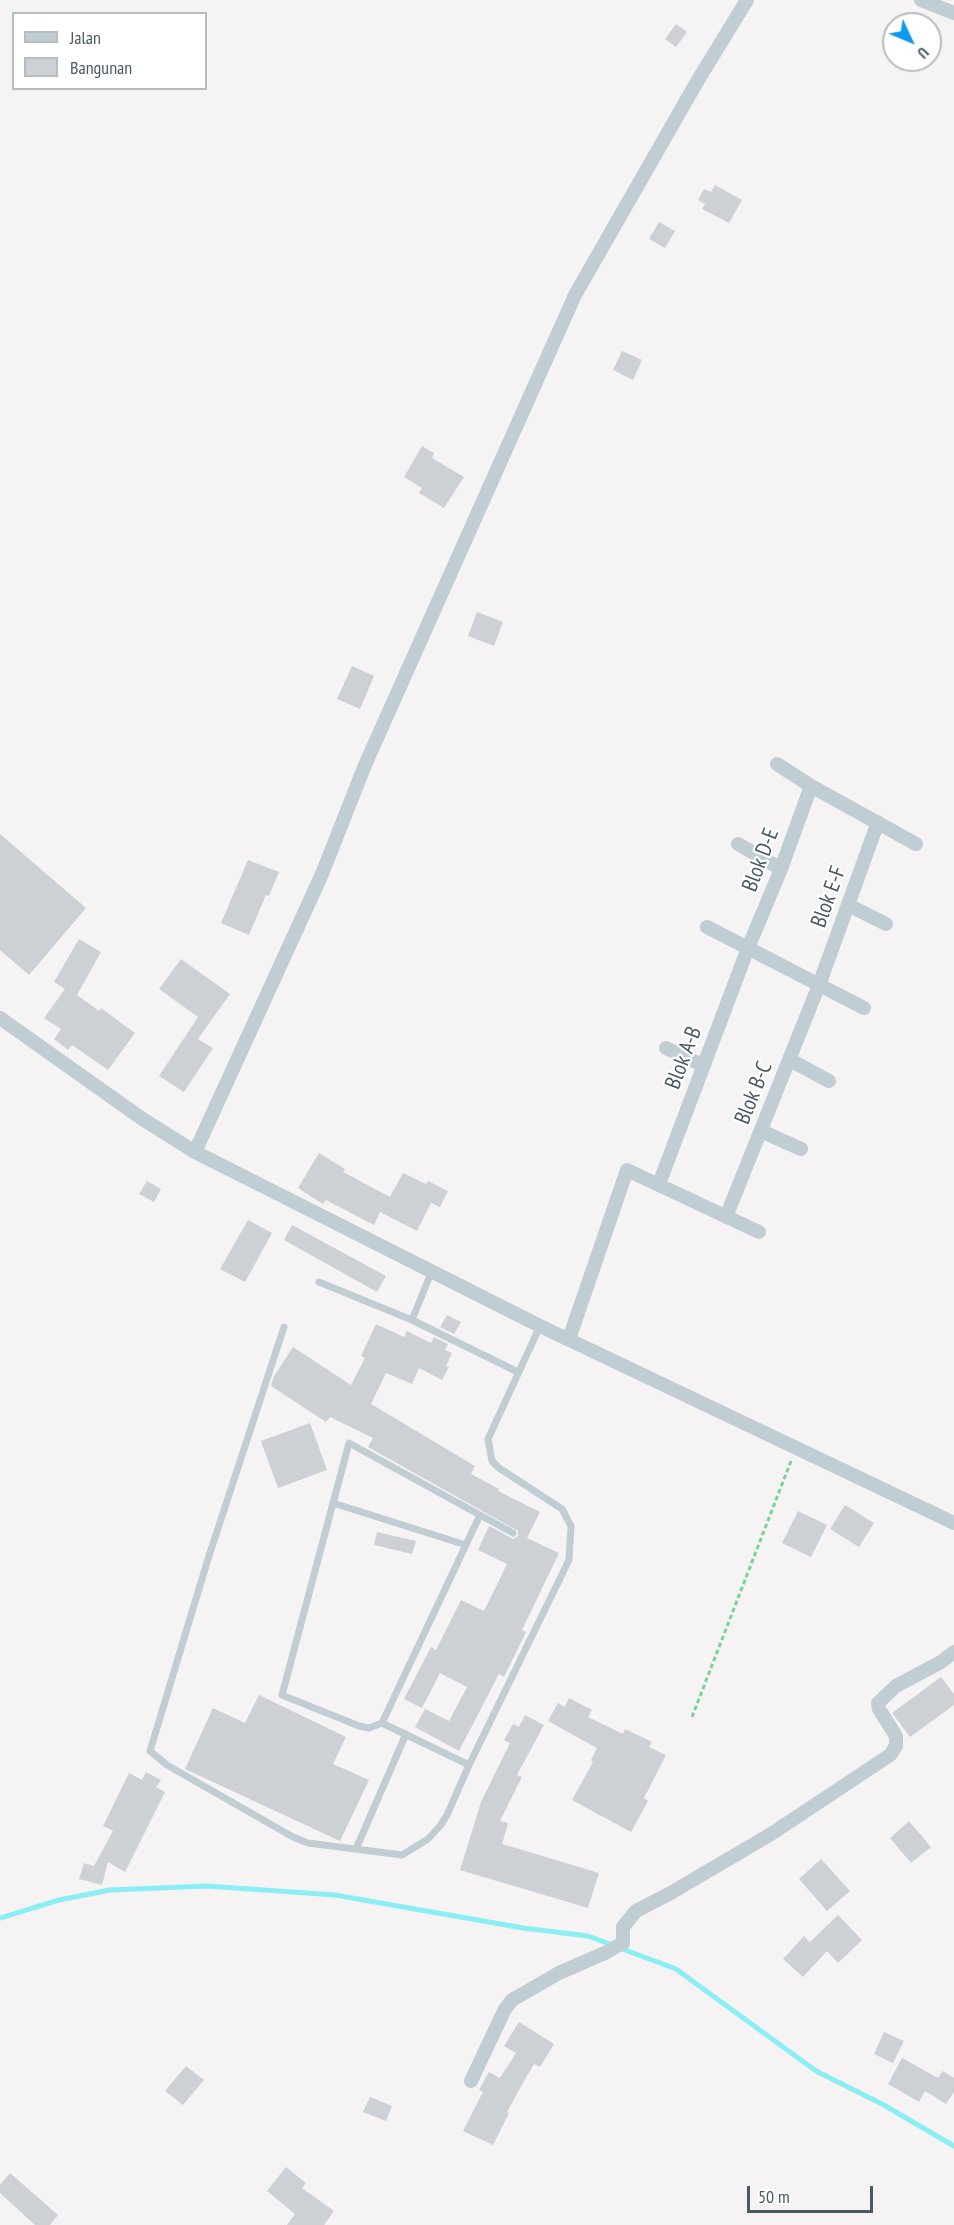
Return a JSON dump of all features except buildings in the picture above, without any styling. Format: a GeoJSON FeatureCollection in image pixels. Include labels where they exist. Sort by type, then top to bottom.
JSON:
{"type":"FeatureCollection","features":[{"type":"Feature","properties":{"kind":"street"},"geometry":{"type":"LineString","coordinates":[[195,1152],[322,874],[365,765],[575,295],[698,80],[747,0]]}},
{"type":"Feature","properties":{"kind":"street"},"geometry":{"type":"LineString","coordinates":[[921,0],[954,13]]}},
{"type":"Feature","properties":{"kind":"street"},"geometry":{"type":"LineString","coordinates":[[777,764],[811,786],[916,844]]}},
{"type":"Feature","properties":{"kind":"street","name":"Blok D-E"},"geometry":{"type":"LineString","coordinates":[[748,948],[782,869],[811,786]]}},
{"type":"Feature","properties":{"kind":"street","name":"Blok E-F"},"geometry":{"type":"LineString","coordinates":[[819,985],[878,822]]}},
{"type":"Feature","properties":{"kind":"street"},"geometry":{"type":"LineString","coordinates":[[738,844],[782,869]]}},
{"type":"Feature","properties":{"kind":"street"},"geometry":{"type":"LineString","coordinates":[[848,905],[886,924]]}},
{"type":"Feature","properties":{"kind":"street"},"geometry":{"type":"LineString","coordinates":[[707,927],[864,1008]]}},
{"type":"Feature","properties":{"kind":"street","name":"Blok A-B"},"geometry":{"type":"LineString","coordinates":[[659,1184],[748,948]]}},
{"type":"Feature","properties":{"kind":"street","name":"Blok B-C"},"geometry":{"type":"LineString","coordinates":[[726,1216],[819,985]]}},
{"type":"Feature","properties":{"kind":"street"},"geometry":{"type":"LineString","coordinates":[[0,1018],[141,1118],[195,1152],[431,1273],[954,1523]]}},
{"type":"Feature","properties":{"kind":"street"},"geometry":{"type":"LineString","coordinates":[[666,1048],[704,1066]]}},
{"type":"Feature","properties":{"kind":"street"},"geometry":{"type":"LineString","coordinates":[[790,1060],[829,1081]]}},
{"type":"Feature","properties":{"kind":"street"},"geometry":{"type":"LineString","coordinates":[[761,1131],[801,1149]]}},
{"type":"Feature","properties":{"kind":"street"},"geometry":{"type":"LineString","coordinates":[[569,1339],[627,1170],[759,1232]]}},
{"type":"Feature","properties":{"kind":"street"},"geometry":{"type":"LineString","coordinates":[[471,2081],[512,2000],[559,1973],[623,1943],[623,1927],[636,1911],[771,1834],[890,1755],[896,1746],[896,1736],[879,1709],[878,1703],[896,1686],[941,1662],[954,1652]]}},
{"type":"Feature","properties":{"kind":"lane"},"geometry":{"type":"LineString","coordinates":[[412,1320],[431,1273]]}},
{"type":"Feature","properties":{"kind":"lane"},"geometry":{"type":"LineString","coordinates":[[319,1282],[412,1320],[518,1372]]}},
{"type":"Feature","properties":{"kind":"lane"},"geometry":{"type":"LineString","coordinates":[[284,1327],[208,1559],[158,1731],[150,1751],[167,1764],[293,1837],[308,1843],[402,1855],[428,1839],[447,1815],[569,1560],[571,1526],[562,1509],[499,1468],[492,1461],[488,1439],[540,1326]]}},
{"type":"Feature","properties":{"kind":"lane"},"geometry":{"type":"LineString","coordinates":[[480,1515],[382,1723],[369,1728],[359,1726],[282,1695],[349,1443],[513,1533]]}},
{"type":"Feature","properties":{"kind":"lane"},"geometry":{"type":"LineString","coordinates":[[333,1503],[466,1545]]}},
{"type":"Feature","properties":{"kind":"lane"},"geometry":{"type":"LineString","coordinates":[[382,1723],[469,1765]]}},
{"type":"Feature","properties":{"kind":"lane"},"geometry":{"type":"LineString","coordinates":[[356,1849],[406,1734]]}},
{"type":"Feature","properties":{"kind":"path"},"geometry":{"type":"LineString","coordinates":[[692,1717],[796,1448]]}},
{"type":"Feature","properties":{"kind":"waterway"},"geometry":{"type":"LineString","coordinates":[[0,1918],[59,1900],[110,1890],[207,1886],[335,1895],[523,1928],[588,1936],[676,1969],[816,2071],[882,2104],[954,2146]]}}]}
